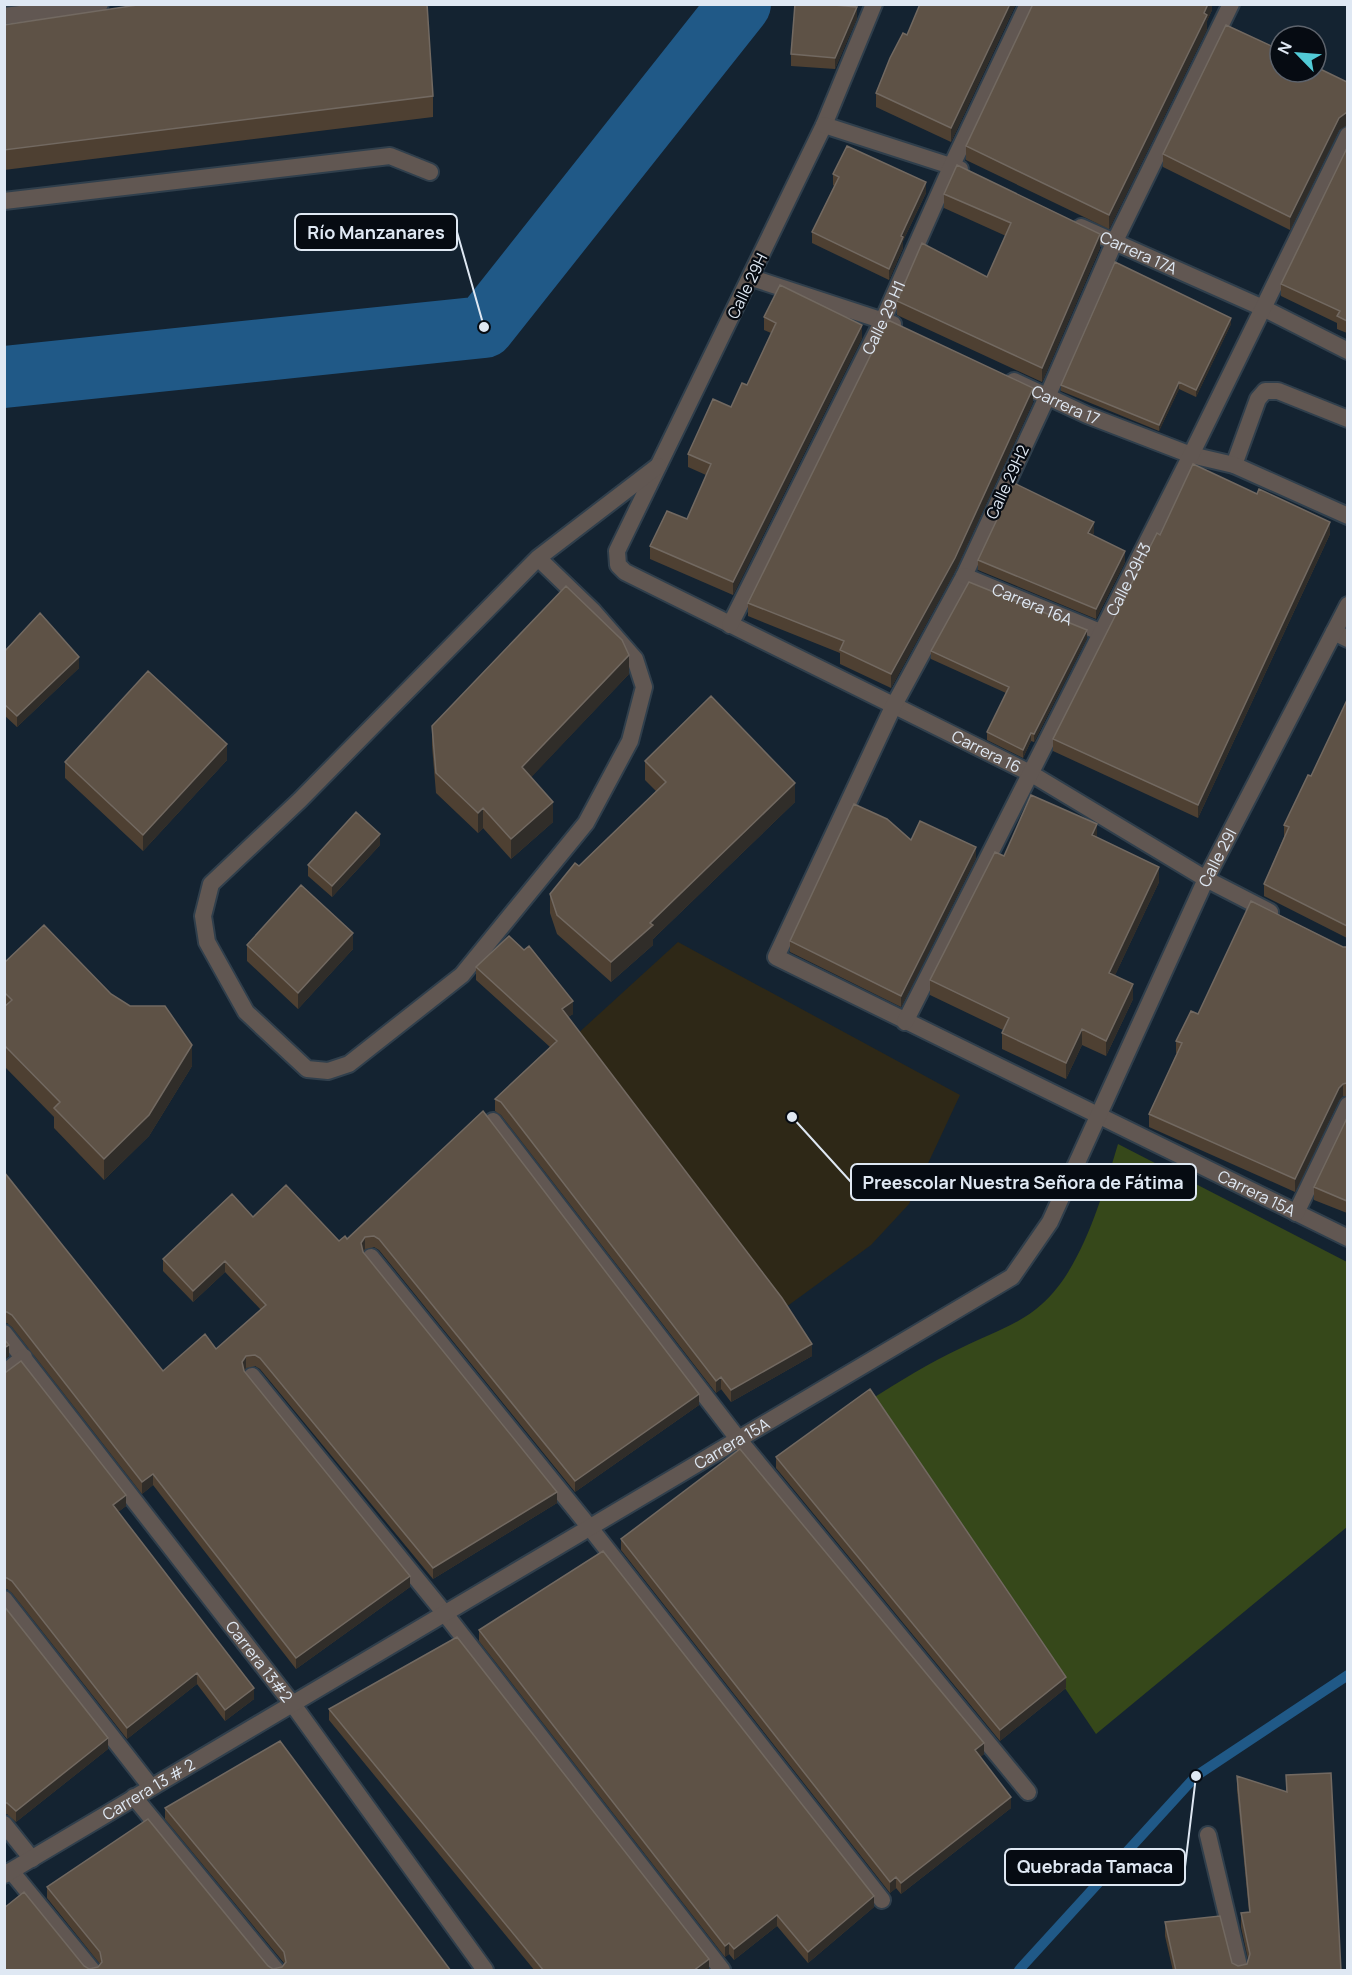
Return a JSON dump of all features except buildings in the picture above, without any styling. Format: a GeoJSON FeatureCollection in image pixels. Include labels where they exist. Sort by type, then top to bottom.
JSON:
{"type":"FeatureCollection","features":[{"type":"Feature","properties":{"kind":"street"},"geometry":{"type":"LineString","coordinates":[[4,16],[100,4]]}},
{"type":"Feature","properties":{"kind":"street","name":"Calle 29H"},"geometry":{"type":"LineString","coordinates":[[618,565],[617,551],[752,278],[824,125],[873,4]]}},
{"type":"Feature","properties":{"kind":"street","name":"Calle 29 H1"},"geometry":{"type":"LineString","coordinates":[[730,625],[883,320],[952,165],[1028,4]]}},
{"type":"Feature","properties":{"kind":"street","name":"Calle 29H2"},"geometry":{"type":"LineString","coordinates":[[776,957],[893,707],[964,576],[1047,397],[1114,243],[1232,4]]}},
{"type":"Feature","properties":{"kind":"street"},"geometry":{"type":"LineString","coordinates":[[824,125],[952,165],[974,175]]}},
{"type":"Feature","properties":{"kind":"street","name":"Calle 29H3"},"geometry":{"type":"LineString","coordinates":[[905,1022],[1191,455],[1347,135]]}},
{"type":"Feature","properties":{"kind":"street"},"geometry":{"type":"LineString","coordinates":[[4,201],[390,156],[430,172]]}},
{"type":"Feature","properties":{"kind":"street","name":"Carrera 17A"},"geometry":{"type":"LineString","coordinates":[[1071,222],[1263,308],[1347,351]]}},
{"type":"Feature","properties":{"kind":"street"},"geometry":{"type":"LineString","coordinates":[[752,278],[883,320],[904,329]]}},
{"type":"Feature","properties":{"kind":"street","name":"Carrera 17"},"geometry":{"type":"LineString","coordinates":[[996,373],[1047,397],[1191,455],[1234,465],[1347,516]]}},
{"type":"Feature","properties":{"kind":"street"},"geometry":{"type":"LineString","coordinates":[[1234,465],[1258,399],[1265,391],[1278,391],[1347,419]]}},
{"type":"Feature","properties":{"kind":"street"},"geometry":{"type":"LineString","coordinates":[[538,558],[593,611],[634,659],[644,687],[630,741],[586,823],[462,975],[349,1064],[328,1071],[307,1069],[246,1012],[207,942],[203,916],[211,884],[300,800],[538,558],[658,466]]}},
{"type":"Feature","properties":{"kind":"street","name":"Carrera 16"},"geometry":{"type":"LineString","coordinates":[[618,565],[625,572],[1030,773],[1206,879],[1287,920]]}},
{"type":"Feature","properties":{"kind":"street","name":"Carrera 16A"},"geometry":{"type":"LineString","coordinates":[[964,576],[1100,633]]}},
{"type":"Feature","properties":{"kind":"street","name":"Calle 29I"},"geometry":{"type":"LineString","coordinates":[[1099,1116],[1206,879],[1341,636],[1347,605]]}},
{"type":"Feature","properties":{"kind":"street","name":"Carrera 15A"},"geometry":{"type":"LineString","coordinates":[[776,957],[1347,1238]]}},
{"type":"Feature","properties":{"kind":"street"},"geometry":{"type":"LineString","coordinates":[[1296,1213],[1347,1105]]}},
{"type":"Feature","properties":{"kind":"street","name":"Carrera 15A"},"geometry":{"type":"LineString","coordinates":[[294,1706],[1012,1278],[1050,1222],[1099,1116]]}},
{"type":"Feature","properties":{"kind":"street"},"geometry":{"type":"LineString","coordinates":[[493,1121],[739,1440],[1028,1792]]}},
{"type":"Feature","properties":{"kind":"street"},"geometry":{"type":"LineString","coordinates":[[371,1257],[591,1529],[882,1900]]}},
{"type":"Feature","properties":{"kind":"street","name":"Carrera 13#2"},"geometry":{"type":"LineString","coordinates":[[4,1333],[294,1706],[486,1971]]}},
{"type":"Feature","properties":{"kind":"street"},"geometry":{"type":"LineString","coordinates":[[4,1372],[24,1357]]}},
{"type":"Feature","properties":{"kind":"street"},"geometry":{"type":"LineString","coordinates":[[252,1376],[446,1615],[722,1971]]}},
{"type":"Feature","properties":{"kind":"street"},"geometry":{"type":"LineString","coordinates":[[4,1599],[151,1787]]}},
{"type":"Feature","properties":{"kind":"street","name":"Carrera 13 # 2"},"geometry":{"type":"LineString","coordinates":[[8,1873],[151,1787],[294,1706]]}},
{"type":"Feature","properties":{"kind":"street"},"geometry":{"type":"LineString","coordinates":[[134,1797],[276,1971]]}},
{"type":"Feature","properties":{"kind":"street"},"geometry":{"type":"LineString","coordinates":[[4,1824],[32,1859]]}},
{"type":"Feature","properties":{"kind":"street"},"geometry":{"type":"LineString","coordinates":[[1208,1834],[1240,1971]]}},
{"type":"Feature","properties":{"kind":"street"},"geometry":{"type":"LineString","coordinates":[[8,1873],[92,1971]]}},
{"type":"Feature","properties":{"kind":"shaded area"},"geometry":{"type":"Polygon","coordinates":[[[678,942],[960,1095],[909,1204],[871,1245],[782,1310],[574,1037],[678,942]]]}},
{"type":"Feature","properties":{"kind":"green space"},"geometry":{"type":"Polygon","coordinates":[[[1118,1144],[1347,1262],[1347,1527],[1096,1734],[870,1400],[938,1360],[1014,1323],[1042,1304],[1069,1271],[1080,1251],[1098,1207],[1118,1144]]]}},
{"type":"Feature","properties":{"kind":"waterway"},"geometry":{"type":"LineString","coordinates":[[4,377],[484,327],[740,4]]}},
{"type":"Feature","properties":{"kind":"waterway"},"geometry":{"type":"LineString","coordinates":[[1019,1970],[1196,1776],[1348,1675]]}},
{"type":"Feature","properties":{"kind":"place","name":"Río Manzanares"},"geometry":{"type":"Point","coordinates":[484,327]}},
{"type":"Feature","properties":{"kind":"place","name":"Preescolar Nuestra Señora de Fátima"},"geometry":{"type":"Point","coordinates":[792,1117]}},
{"type":"Feature","properties":{"kind":"place","name":"Quebrada Tamaca"},"geometry":{"type":"Point","coordinates":[1196,1776]}}]}
